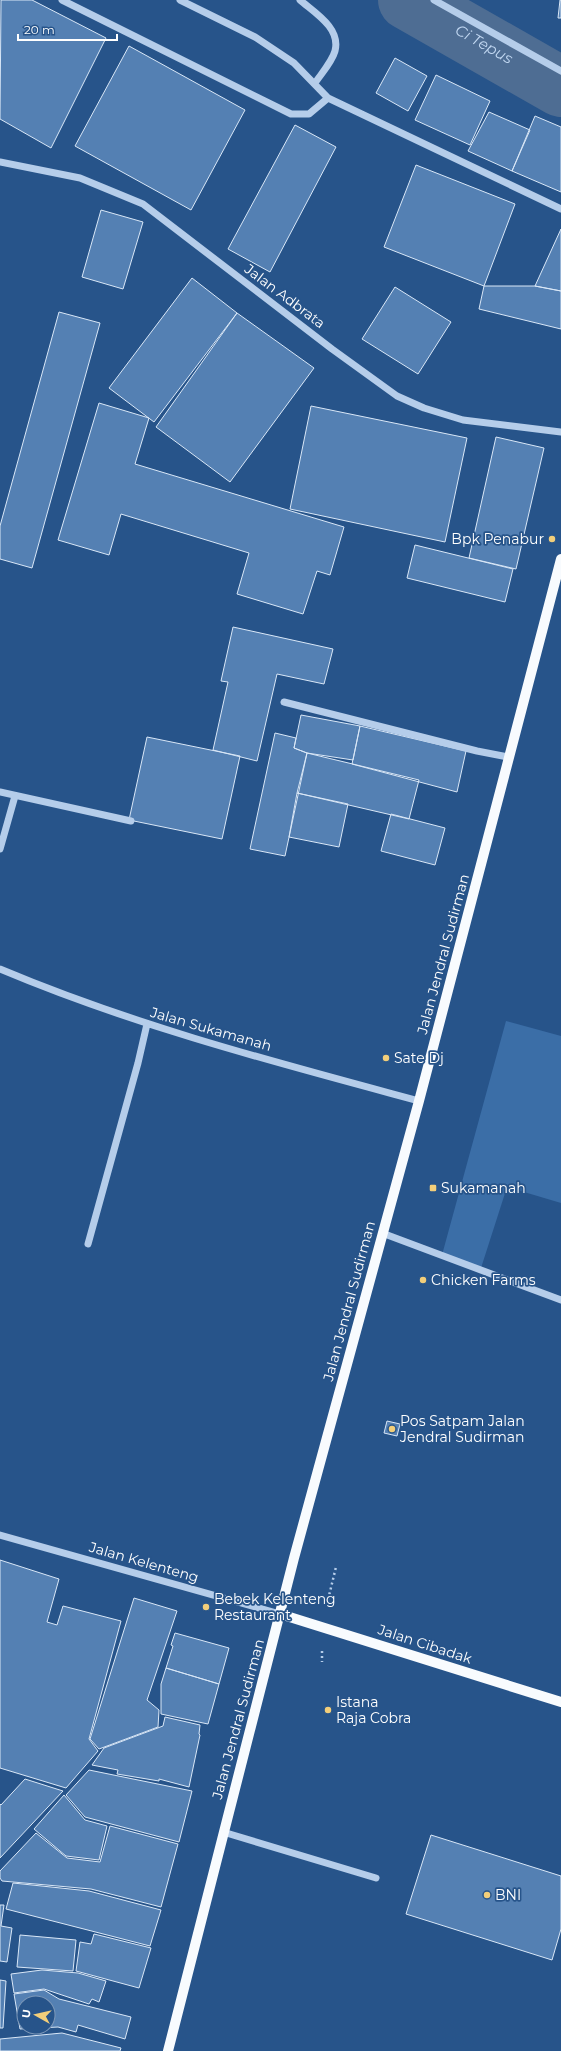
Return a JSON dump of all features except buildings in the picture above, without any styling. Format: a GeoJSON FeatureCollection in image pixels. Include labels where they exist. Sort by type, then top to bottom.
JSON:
{"type":"FeatureCollection","features":[{"type":"Feature","properties":{"kind":"main road","name":"Jalan Jendral Sudirman"},"geometry":{"type":"LineString","coordinates":[[168,2051],[280,1614],[419,1101],[561,559]]}},
{"type":"Feature","properties":{"kind":"main road","name":"Jalan Cibadak"},"geometry":{"type":"LineString","coordinates":[[280,1614],[561,1702]]}},
{"type":"Feature","properties":{"kind":"street"},"geometry":{"type":"LineString","coordinates":[[62,0],[77,3],[291,114],[309,114],[328,98]]}},
{"type":"Feature","properties":{"kind":"street"},"geometry":{"type":"LineString","coordinates":[[180,0],[255,37],[294,63],[328,98],[561,209]]}},
{"type":"Feature","properties":{"kind":"street"},"geometry":{"type":"LineString","coordinates":[[300,0],[329,24],[336,40],[335,52],[315,83]]}},
{"type":"Feature","properties":{"kind":"street"},"geometry":{"type":"LineString","coordinates":[[434,0],[561,71]]}},
{"type":"Feature","properties":{"kind":"street","name":"Jalan Adbrata"},"geometry":{"type":"LineString","coordinates":[[0,162],[80,178],[143,204],[332,349],[397,396],[424,408],[463,420],[561,432]]}},
{"type":"Feature","properties":{"kind":"street"},"geometry":{"type":"LineString","coordinates":[[284,702],[477,751],[508,757]]}},
{"type":"Feature","properties":{"kind":"street"},"geometry":{"type":"LineString","coordinates":[[0,792],[131,821]]}},
{"type":"Feature","properties":{"kind":"street"},"geometry":{"type":"LineString","coordinates":[[0,849],[15,796]]}},
{"type":"Feature","properties":{"kind":"street","name":"Jalan Sukamanah"},"geometry":{"type":"LineString","coordinates":[[0,969],[55,992],[147,1024],[419,1101]]}},
{"type":"Feature","properties":{"kind":"street"},"geometry":{"type":"LineString","coordinates":[[88,1244],[147,1024]]}},
{"type":"Feature","properties":{"kind":"street"},"geometry":{"type":"LineString","coordinates":[[382,1233],[561,1300]]}},
{"type":"Feature","properties":{"kind":"street","name":"Jalan Kelenteng"},"geometry":{"type":"LineString","coordinates":[[0,1535],[280,1614]]}},
{"type":"Feature","properties":{"kind":"street"},"geometry":{"type":"LineString","coordinates":[[223,1832],[376,1878]]}},
{"type":"Feature","properties":{"kind":"shaded area"},"geometry":{"type":"Polygon","coordinates":[[[506,1021],[561,1036],[561,1203],[507,1187],[481,1268],[442,1255],[506,1021]]]}},
{"type":"Feature","properties":{"kind":"waterway","name":"Ci Tepus"},"geometry":{"type":"LineString","coordinates":[[408,0],[561,87]]}},
{"type":"Feature","properties":{"kind":"place","name":"Bpk Penabur"},"geometry":{"type":"Point","coordinates":[552,539]}},
{"type":"Feature","properties":{"kind":"place","name":"Sate Dj"},"geometry":{"type":"Point","coordinates":[386,1058]}},
{"type":"Feature","properties":{"kind":"place","name":"Sukamanah"},"geometry":{"type":"Point","coordinates":[433,1188]}},
{"type":"Feature","properties":{"kind":"place","name":"Chicken Farms"},"geometry":{"type":"Point","coordinates":[423,1280]}},
{"type":"Feature","properties":{"kind":"place","name":"Pos Satpam Jalan Jendral Sudirman"},"geometry":{"type":"Point","coordinates":[392,1429]}},
{"type":"Feature","properties":{"kind":"place","name":"Bebek Kelenteng Restaurant"},"geometry":{"type":"Point","coordinates":[206,1607]}},
{"type":"Feature","properties":{"kind":"place","name":"Istana Raja Cobra"},"geometry":{"type":"Point","coordinates":[328,1710]}},
{"type":"Feature","properties":{"kind":"place","name":"BNI"},"geometry":{"type":"Point","coordinates":[487,1895]}}]}
